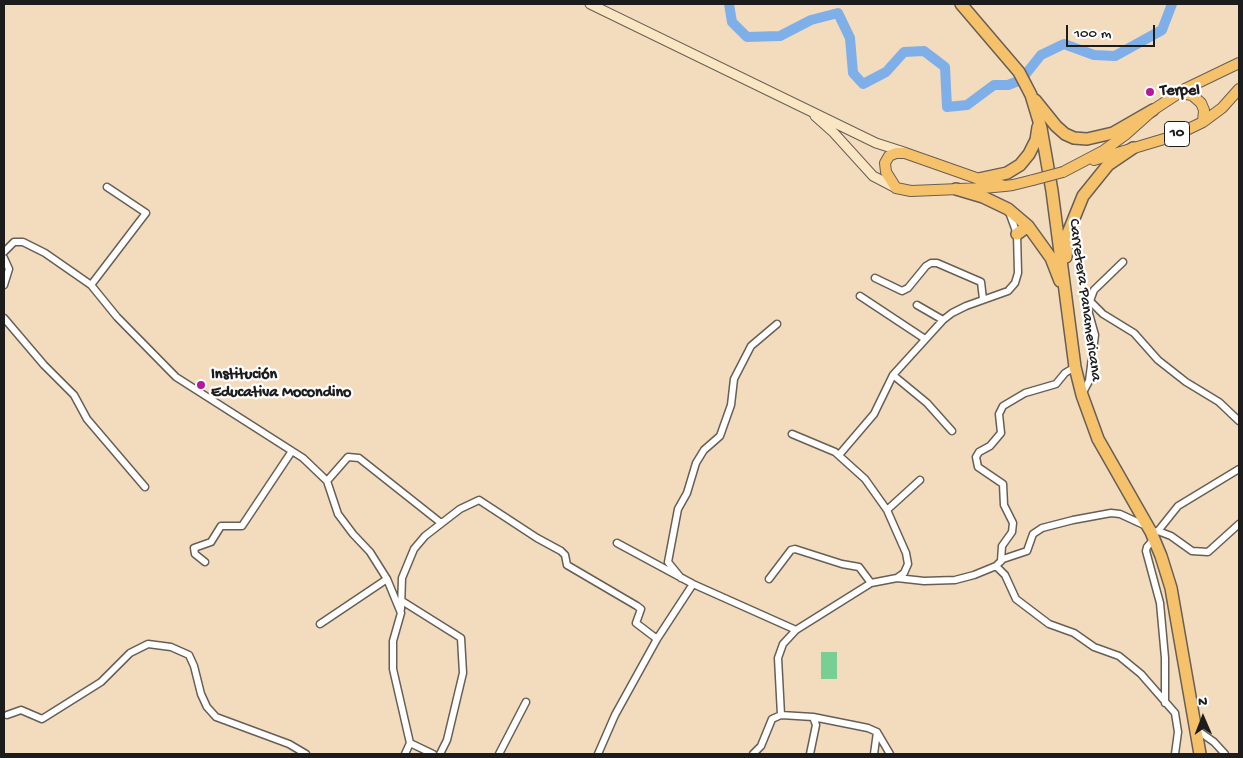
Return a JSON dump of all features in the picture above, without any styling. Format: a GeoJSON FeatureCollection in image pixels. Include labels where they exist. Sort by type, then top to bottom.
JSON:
{"type":"FeatureCollection","features":[{"type":"Feature","properties":{"kind":"highway","name":"Carretera Panamericana"},"geometry":{"type":"LineString","coordinates":[[961,4],[1019,72],[1038,117],[1047,152],[1075,367],[1082,395],[1098,439],[1153,532],[1170,588],[1200,754]]}},
{"type":"Feature","properties":{"kind":"highway"},"geometry":{"type":"LineString","coordinates":[[1028,90],[1056,126],[1074,138],[1087,139],[1114,132],[1153,110]]}},
{"type":"Feature","properties":{"kind":"highway"},"geometry":{"type":"LineString","coordinates":[[979,179],[1007,173],[1020,165],[1029,154],[1036,140],[1038,117]]}},
{"type":"Feature","properties":{"kind":"highway"},"geometry":{"type":"LineString","coordinates":[[1064,274],[1068,233],[1082,196],[1108,164],[1133,148]]}},
{"type":"Feature","properties":{"kind":"highway"},"geometry":{"type":"LineString","coordinates":[[956,190],[983,197],[1008,210],[1028,226],[1051,258],[1066,298]]}},
{"type":"Feature","properties":{"kind":"highway"},"geometry":{"type":"LineString","coordinates":[[1017,234],[1028,226]]}},
{"type":"Feature","properties":{"kind":"main road","name":"10"},"geometry":{"type":"LineString","coordinates":[[590,4],[876,143],[979,179],[1005,186]]}},
{"type":"Feature","properties":{"kind":"main road","name":"10"},"geometry":{"type":"LineString","coordinates":[[1081,164],[1125,135],[1153,110],[1180,93],[1239,62]]}},
{"type":"Feature","properties":{"kind":"main road","name":"10"},"geometry":{"type":"LineString","coordinates":[[805,107],[834,133],[873,176],[896,188],[911,191],[956,190],[1005,186],[1033,180],[1174,136],[1203,122],[1222,108],[1239,89]]}},
{"type":"Feature","properties":{"kind":"main road"},"geometry":{"type":"LineString","coordinates":[[1180,93],[1192,95],[1201,103],[1204,110],[1203,122]]}},
{"type":"Feature","properties":{"kind":"main road"},"geometry":{"type":"LineString","coordinates":[[896,188],[886,172],[885,164],[890,156],[896,153],[905,153]]}},
{"type":"Feature","properties":{"kind":"street"},"geometry":{"type":"LineString","coordinates":[[91,285],[146,214],[107,187]]}},
{"type":"Feature","properties":{"kind":"street"},"geometry":{"type":"LineString","coordinates":[[839,455],[874,414],[893,375],[943,320],[952,313],[983,299],[1008,291],[1015,283],[1018,273],[1017,234],[1008,210]]}},
{"type":"Feature","properties":{"kind":"street"},"geometry":{"type":"LineString","coordinates":[[4,252],[14,242],[23,242],[45,253],[91,285],[117,317],[176,377],[303,458],[326,481],[338,514],[370,552],[387,579],[401,613]]}},
{"type":"Feature","properties":{"kind":"street"},"geometry":{"type":"LineString","coordinates":[[4,258],[9,269],[4,285]]}},
{"type":"Feature","properties":{"kind":"street"},"geometry":{"type":"LineString","coordinates":[[1082,395],[1089,382],[1095,335],[1088,310],[1090,301],[1094,290],[1123,262]]}},
{"type":"Feature","properties":{"kind":"street"},"geometry":{"type":"LineString","coordinates":[[875,278],[902,291],[908,288],[926,266],[931,263],[937,263],[981,282],[983,299]]}},
{"type":"Feature","properties":{"kind":"street"},"geometry":{"type":"LineString","coordinates":[[860,296],[925,339]]}},
{"type":"Feature","properties":{"kind":"street"},"geometry":{"type":"LineString","coordinates":[[1090,301],[1103,314],[1134,333],[1158,360],[1186,382],[1219,402],[1239,421]]}},
{"type":"Feature","properties":{"kind":"street"},"geometry":{"type":"LineString","coordinates":[[917,305],[943,320]]}},
{"type":"Feature","properties":{"kind":"street"},"geometry":{"type":"LineString","coordinates":[[4,318],[44,365],[74,394],[87,419],[145,487]]}},
{"type":"Feature","properties":{"kind":"street"},"geometry":{"type":"LineString","coordinates":[[681,578],[668,562],[678,509],[687,494],[696,463],[704,450],[720,436],[731,404],[734,379],[751,346],[777,324]]}},
{"type":"Feature","properties":{"kind":"street"},"geometry":{"type":"LineString","coordinates":[[1075,367],[1065,373],[1056,384],[1025,393],[1003,406],[999,414],[1001,433],[990,446],[979,452],[976,458],[978,467],[1003,484],[1004,505],[1013,523],[1012,532],[1002,546],[998,563],[1016,599],[1049,624],[1074,633],[1094,647],[1119,656],[1141,674],[1175,713],[1178,732],[1175,754]]}},
{"type":"Feature","properties":{"kind":"street"},"geometry":{"type":"LineString","coordinates":[[893,375],[927,403],[952,431]]}},
{"type":"Feature","properties":{"kind":"street"},"geometry":{"type":"LineString","coordinates":[[792,434],[839,455],[865,479],[887,510],[906,553],[908,564],[904,573],[897,578]]}},
{"type":"Feature","properties":{"kind":"street"},"geometry":{"type":"LineString","coordinates":[[205,562],[195,554],[194,548],[211,542],[221,526],[242,526],[292,451]]}},
{"type":"Feature","properties":{"kind":"street"},"geometry":{"type":"LineString","coordinates":[[326,481],[348,457],[359,458],[441,523]]}},
{"type":"Feature","properties":{"kind":"street"},"geometry":{"type":"LineString","coordinates":[[1165,703],[1165,658],[1160,604],[1146,551],[1147,547],[1153,532],[1178,506],[1239,469]]}},
{"type":"Feature","properties":{"kind":"street"},"geometry":{"type":"LineString","coordinates":[[887,510],[920,480]]}},
{"type":"Feature","properties":{"kind":"street"},"geometry":{"type":"LineString","coordinates":[[405,754],[410,743],[393,669],[392,642],[401,613],[402,578],[414,549],[425,536],[472,503],[479,500],[487,503],[538,538],[561,551],[568,565],[638,606],[641,609],[636,623],[656,639]]}},
{"type":"Feature","properties":{"kind":"street"},"geometry":{"type":"LineString","coordinates":[[781,715],[779,650],[796,630],[871,583],[897,578],[924,581],[956,580],[974,576],[998,563],[1027,551],[1034,534],[1042,528],[1111,512],[1120,514],[1153,532],[1171,536],[1192,551],[1200,553],[1208,552],[1239,524]]}},
{"type":"Feature","properties":{"kind":"street"},"geometry":{"type":"LineString","coordinates":[[617,543],[693,584],[796,630]]}},
{"type":"Feature","properties":{"kind":"street"},"geometry":{"type":"LineString","coordinates":[[769,579],[791,550],[795,549],[859,567],[871,583]]}},
{"type":"Feature","properties":{"kind":"street"},"geometry":{"type":"LineString","coordinates":[[320,624],[387,579]]}},
{"type":"Feature","properties":{"kind":"street"},"geometry":{"type":"LineString","coordinates":[[598,754],[615,715],[656,639],[693,584]]}},
{"type":"Feature","properties":{"kind":"street"},"geometry":{"type":"LineString","coordinates":[[402,601],[461,638],[463,673],[447,740],[440,754]]}},
{"type":"Feature","properties":{"kind":"street"},"geometry":{"type":"LineString","coordinates":[[7,715],[20,710],[42,720],[101,682],[130,653],[148,644],[171,647],[189,655],[194,666],[201,694],[207,707],[216,717],[289,744],[306,754]]}},
{"type":"Feature","properties":{"kind":"street"},"geometry":{"type":"LineString","coordinates":[[499,754],[526,702]]}},
{"type":"Feature","properties":{"kind":"street"},"geometry":{"type":"LineString","coordinates":[[754,754],[761,746],[772,719],[781,715],[813,717],[868,728],[877,732],[890,754]]}},
{"type":"Feature","properties":{"kind":"street"},"geometry":{"type":"LineString","coordinates":[[810,754],[816,725],[813,717]]}},
{"type":"Feature","properties":{"kind":"street"},"geometry":{"type":"LineString","coordinates":[[1196,730],[1214,742],[1225,754]]}},
{"type":"Feature","properties":{"kind":"street"},"geometry":{"type":"LineString","coordinates":[[874,754],[877,732]]}},
{"type":"Feature","properties":{"kind":"street"},"geometry":{"type":"LineString","coordinates":[[410,743],[433,754]]}},
{"type":"Feature","properties":{"kind":"green space"},"geometry":{"type":"Polygon","coordinates":[[[821,652],[837,652],[837,679],[821,679],[821,652]]]}},
{"type":"Feature","properties":{"kind":"waterway"},"geometry":{"type":"LineString","coordinates":[[729,4],[732,22],[747,37],[780,36],[811,20],[838,13],[850,38],[853,73],[863,84],[886,72],[904,52],[924,51],[945,67],[947,107],[967,105],[994,85],[1008,85],[1021,80],[1041,55],[1064,44],[1094,55],[1115,56],[1162,30],[1172,4]]}},
{"type":"Feature","properties":{"kind":"place","name":"Terpel"},"geometry":{"type":"Point","coordinates":[1150,92]}},
{"type":"Feature","properties":{"kind":"place","name":"Institución Educativa Mocondino"},"geometry":{"type":"Point","coordinates":[201,385]}}]}
